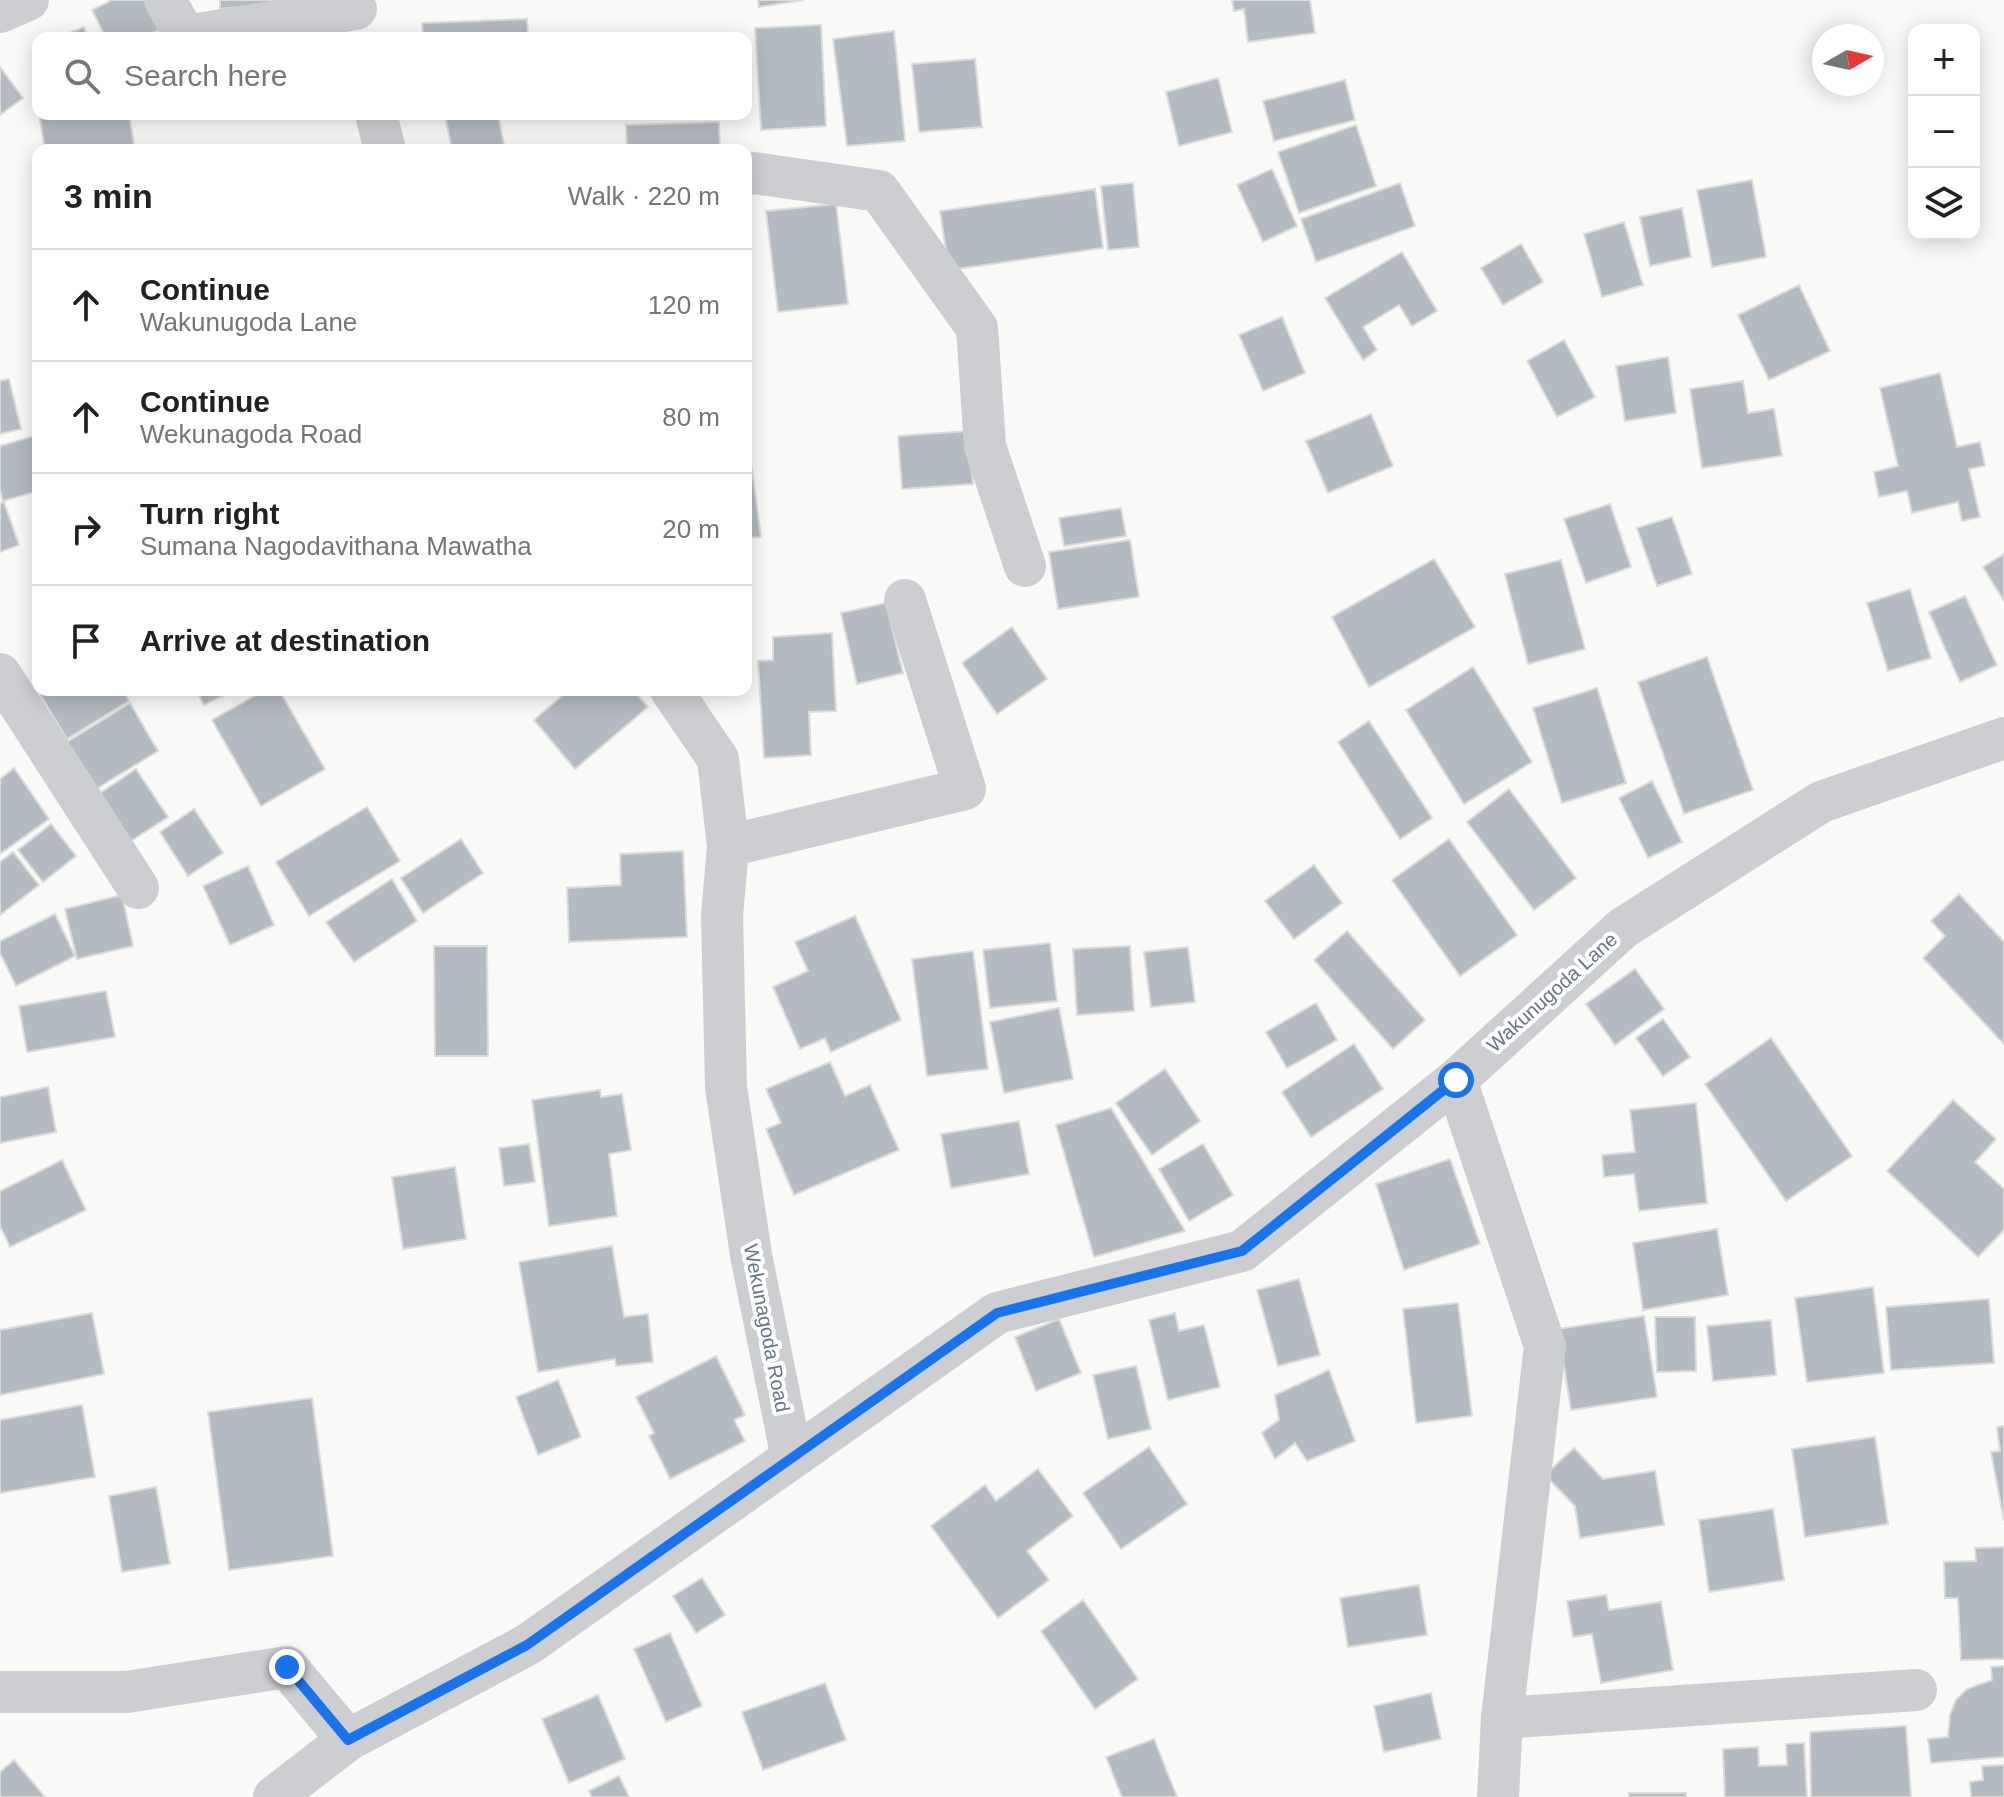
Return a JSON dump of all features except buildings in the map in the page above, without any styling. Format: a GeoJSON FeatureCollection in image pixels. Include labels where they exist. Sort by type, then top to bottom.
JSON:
{"type":"FeatureCollection","features":[{"type":"Feature","properties":{"kind":"street"},"geometry":{"type":"LineString","coordinates":[[0,12],[28,0]]}},
{"type":"Feature","properties":{"kind":"street"},"geometry":{"type":"LineString","coordinates":[[165,0],[183,32]]}},
{"type":"Feature","properties":{"kind":"street"},"geometry":{"type":"LineString","coordinates":[[219,32],[357,16]]}},
{"type":"Feature","properties":{"kind":"street"},"geometry":{"type":"LineString","coordinates":[[378,120],[384,144]]}},
{"type":"Feature","properties":{"kind":"street"},"geometry":{"type":"LineString","coordinates":[[752,174],[879,191],[977,328],[985,446],[1025,566]]}},
{"type":"Feature","properties":{"kind":"street"},"geometry":{"type":"LineString","coordinates":[[728,846],[965,789],[905,600]]}},
{"type":"Feature","properties":{"kind":"street"},"geometry":{"type":"LineString","coordinates":[[0,674],[138,888]]}},
{"type":"Feature","properties":{"kind":"street","name":"Wekunagoda Road"},"geometry":{"type":"LineString","coordinates":[[675,696],[718,759],[728,846],[722,916],[726,1087],[751,1255],[792,1458]]}},
{"type":"Feature","properties":{"kind":"street","name":"Wakunugoda Lane"},"geometry":{"type":"LineString","coordinates":[[792,1458],[997,1313],[1242,1251],[1456,1080],[1623,928],[1821,802],[2004,738]]}},
{"type":"Feature","properties":{"kind":"street"},"geometry":{"type":"LineString","coordinates":[[1456,1080],[1545,1346],[1502,1718],[1498,1797]]}},
{"type":"Feature","properties":{"kind":"street"},"geometry":{"type":"LineString","coordinates":[[274,1797],[348,1740],[527,1645],[792,1458]]}},
{"type":"Feature","properties":{"kind":"street"},"geometry":{"type":"LineString","coordinates":[[0,1692],[127,1692],[287,1667],[348,1740]]}},
{"type":"Feature","properties":{"kind":"street"},"geometry":{"type":"LineString","coordinates":[[1502,1718],[1916,1690]]}},
{"type":"Feature","properties":{"kind":"route"},"geometry":{"type":"LineString","coordinates":[[287,1667],[348,1740],[527,1645],[997,1313],[1242,1251],[1456,1080]]}}]}
